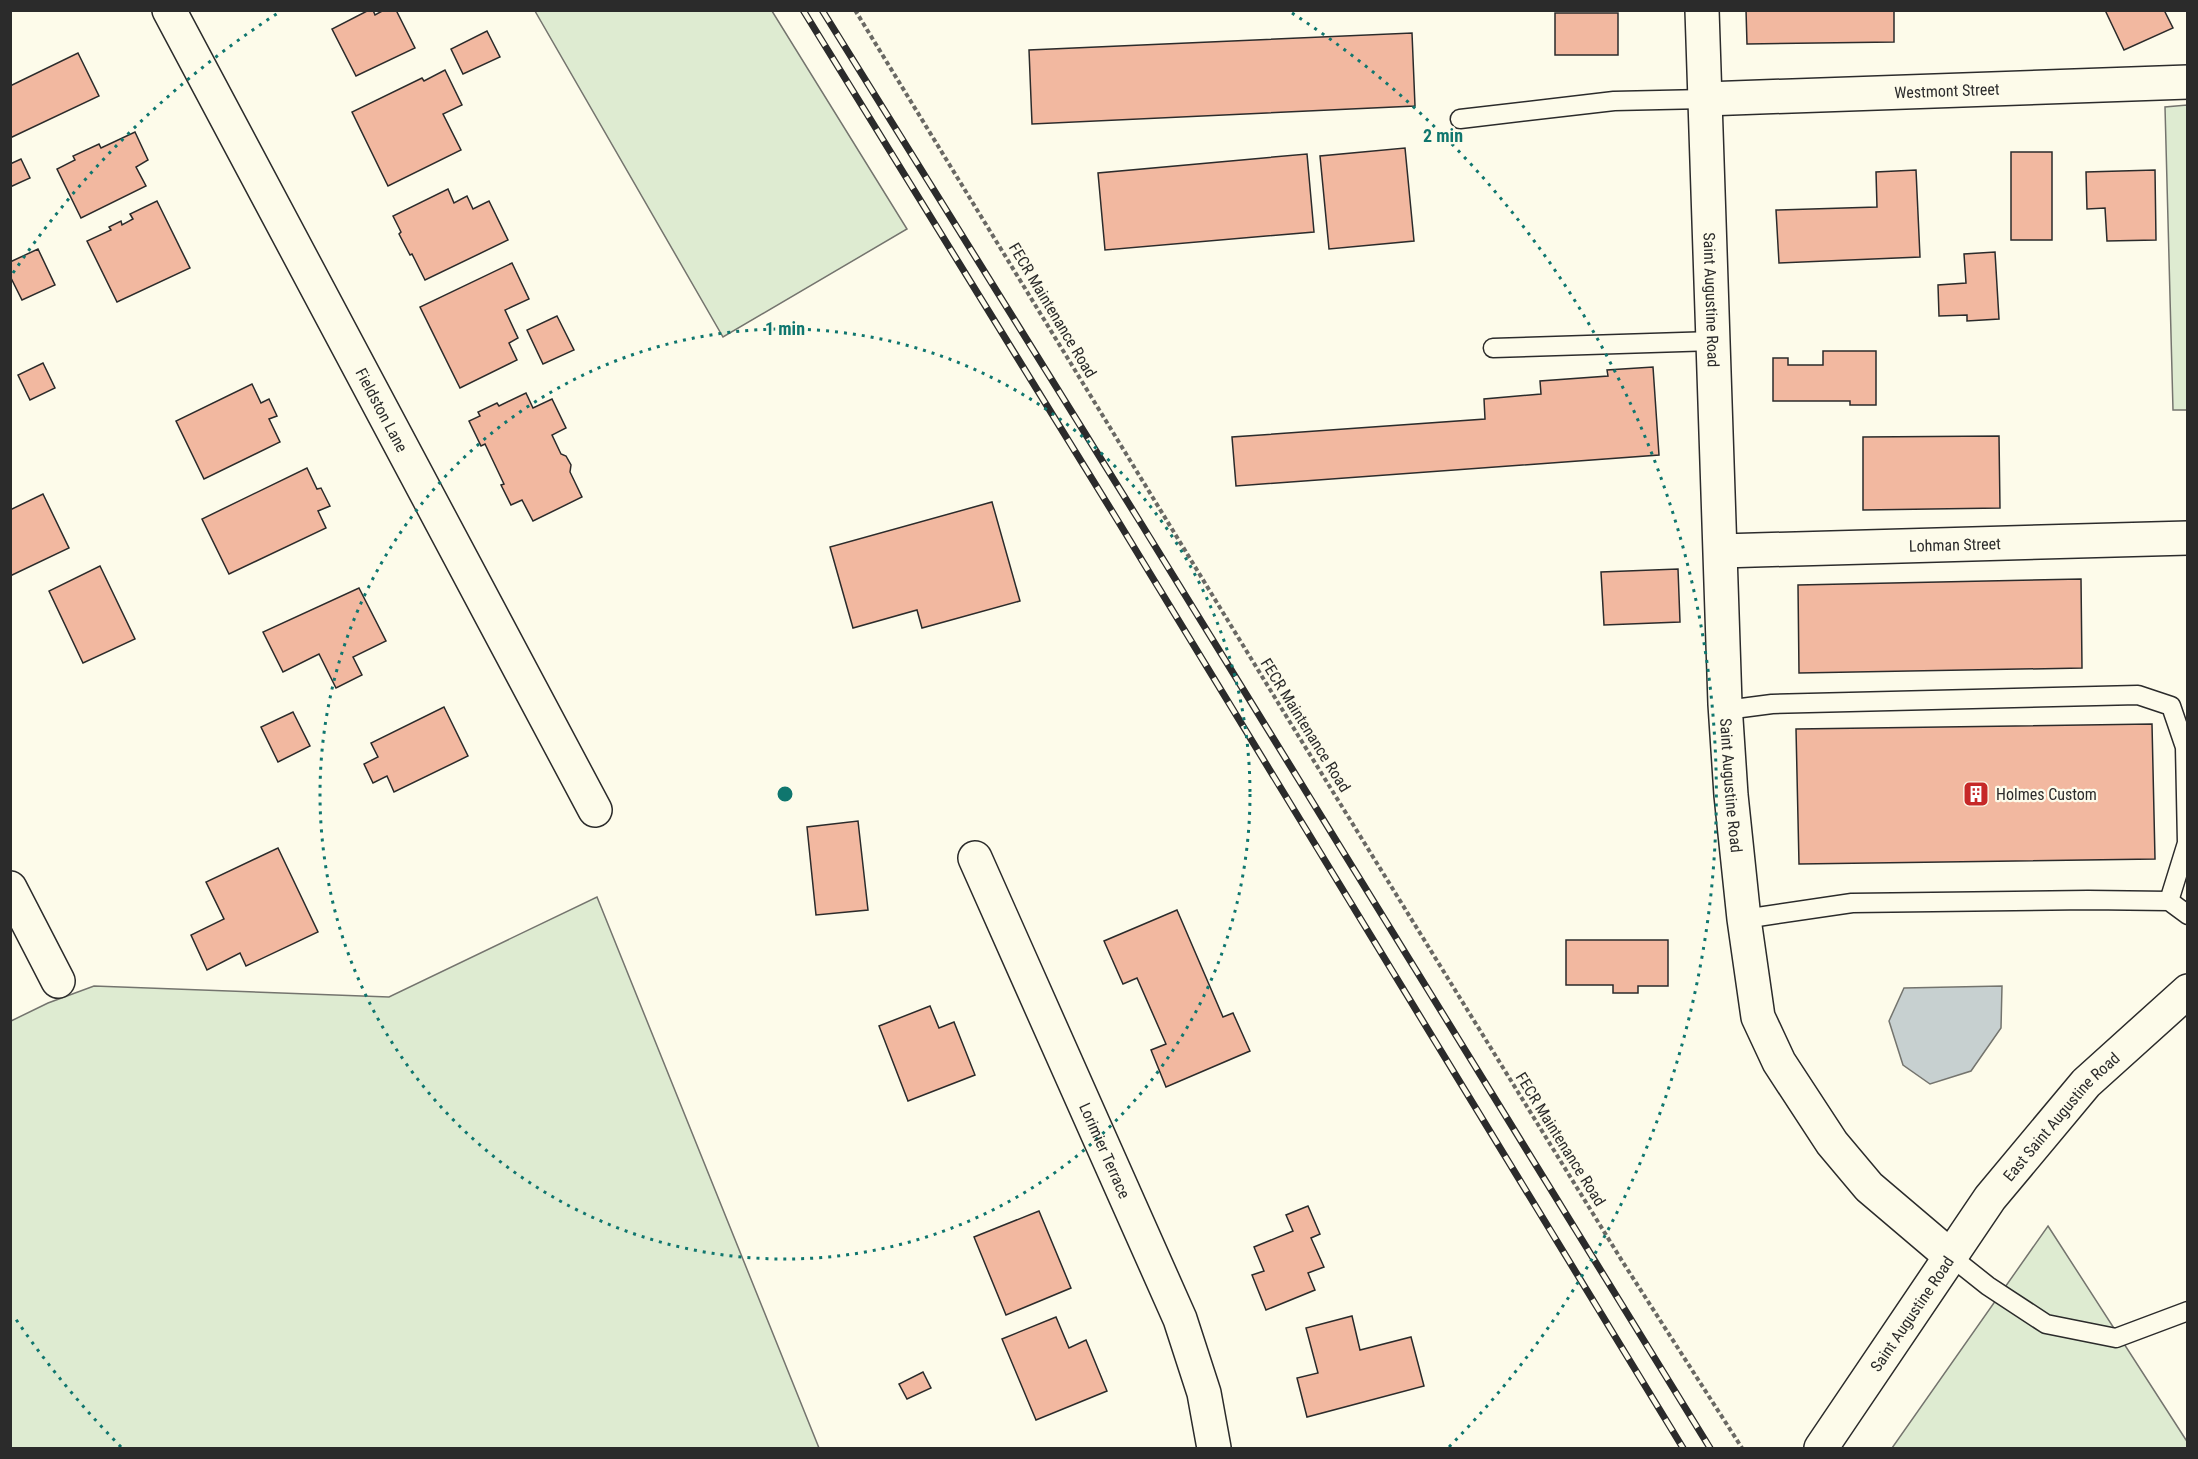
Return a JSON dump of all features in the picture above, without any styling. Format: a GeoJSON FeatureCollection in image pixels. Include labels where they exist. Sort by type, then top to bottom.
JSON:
{"type":"FeatureCollection","features":[{"type":"Feature","properties":{"kind":"street","name":"Fieldston Lane"},"geometry":{"type":"LineString","coordinates":[[169,10],[595,810]]}},
{"type":"Feature","properties":{"kind":"street","name":"Saint Augustine Road"},"geometry":{"type":"LineString","coordinates":[[1702,10],[1726,710],[1731,795],[1744,919],[1758,1017],[1779,1062],[1832,1143],[1869,1187],[1949,1255],[1821,1449]]}},
{"type":"Feature","properties":{"kind":"street","name":"Westmont Street"},"geometry":{"type":"LineString","coordinates":[[1705,99],[2187,82]]}},
{"type":"Feature","properties":{"kind":"street","name":"Lohman Street"},"geometry":{"type":"LineString","coordinates":[[1722,551],[2187,538]]}},
{"type":"Feature","properties":{"kind":"street","name":"Lorimier Terrace"},"geometry":{"type":"LineString","coordinates":[[975,858],[1180,1319],[1204,1393],[1215,1449]]}},
{"type":"Feature","properties":{"kind":"street"},"geometry":{"type":"LineString","coordinates":[[10,888],[58,981]]}},
{"type":"Feature","properties":{"kind":"street","name":"East Saint Augustine Road"},"geometry":{"type":"LineString","coordinates":[[1949,1255],[1990,1198],[2086,1083],[2187,991]]}},
{"type":"Feature","properties":{"kind":"lane"},"geometry":{"type":"LineString","coordinates":[[1460,119],[1614,101],[1705,99]]}},
{"type":"Feature","properties":{"kind":"lane"},"geometry":{"type":"LineString","coordinates":[[1493,348],[1714,341]]}},
{"type":"Feature","properties":{"kind":"lane"},"geometry":{"type":"LineString","coordinates":[[1726,710],[1772,704],[2138,695],[2172,706],[2186,747],[2187,843],[2169,901]]}},
{"type":"Feature","properties":{"kind":"lane"},"geometry":{"type":"LineString","coordinates":[[1744,919],[1852,903],[2169,901],[2187,915]]}},
{"type":"Feature","properties":{"kind":"lane"},"geometry":{"type":"LineString","coordinates":[[1949,1255],[1988,1286],[2046,1324],[2115,1338],[2187,1311]]}},
{"type":"Feature","properties":{"kind":"path","name":"FECR Maintenance Road"},"geometry":{"type":"LineString","coordinates":[[855,10],[1294,729],[1624,1264],[1742,1449]]}},
{"type":"Feature","properties":{"kind":"green space"},"geometry":{"type":"Polygon","coordinates":[[[535,11],[772,11],[907,229],[723,337],[535,11]]]}},
{"type":"Feature","properties":{"kind":"green space"},"geometry":{"type":"Polygon","coordinates":[[[2187,105],[2187,410],[2173,410],[2165,107],[2187,105]]]}},
{"type":"Feature","properties":{"kind":"green space"},"geometry":{"type":"Polygon","coordinates":[[[597,897],[819,1448],[11,1448],[11,1021],[48,1003],[94,986],[389,997],[597,897]]]}},
{"type":"Feature","properties":{"kind":"green space"},"geometry":{"type":"Polygon","coordinates":[[[2048,1226],[2188,1443],[2187,1448],[1892,1448],[2048,1226]]]}},
{"type":"Feature","properties":{"kind":"shaded area"},"geometry":{"type":"Polygon","coordinates":[[[2002,986],[2001,1028],[1971,1071],[1930,1084],[1903,1065],[1889,1021],[1904,988],[2002,986]]]}},
{"type":"Feature","properties":{"kind":"building"},"geometry":{"type":"Polygon","coordinates":[[[373,10],[375,15],[384,10],[396,10],[415,48],[356,76],[332,29],[373,10]]]}},
{"type":"Feature","properties":{"kind":"building"},"geometry":{"type":"Polygon","coordinates":[[[1746,10],[1894,10],[1894,42],[1747,44],[1746,10]]]}},
{"type":"Feature","properties":{"kind":"building"},"geometry":{"type":"Polygon","coordinates":[[[2105,10],[2164,10],[2173,28],[2124,50],[2105,10]]]}},
{"type":"Feature","properties":{"kind":"building"},"geometry":{"type":"Polygon","coordinates":[[[1555,13],[1618,13],[1618,55],[1555,55],[1555,13]]]}},
{"type":"Feature","properties":{"kind":"building"},"geometry":{"type":"Polygon","coordinates":[[[487,31],[500,57],[463,74],[451,49],[487,31]]]}},
{"type":"Feature","properties":{"kind":"building"},"geometry":{"type":"Polygon","coordinates":[[[1412,33],[1415,106],[1032,124],[1029,50],[1412,33]]]}},
{"type":"Feature","properties":{"kind":"building"},"geometry":{"type":"Polygon","coordinates":[[[78,53],[99,96],[10,138],[10,86],[78,53]]]}},
{"type":"Feature","properties":{"kind":"building"},"geometry":{"type":"Polygon","coordinates":[[[445,70],[462,105],[443,114],[461,150],[388,186],[352,112],[422,78],[424,81],[445,70]]]}},
{"type":"Feature","properties":{"kind":"building"},"geometry":{"type":"Polygon","coordinates":[[[135,132],[148,160],[136,167],[146,186],[81,218],[57,169],[75,160],[73,156],[99,144],[101,148],[135,132]]]}},
{"type":"Feature","properties":{"kind":"building"},"geometry":{"type":"Polygon","coordinates":[[[1405,148],[1414,241],[1329,249],[1320,156],[1405,148]]]}},
{"type":"Feature","properties":{"kind":"building"},"geometry":{"type":"Polygon","coordinates":[[[2011,152],[2052,152],[2052,240],[2011,240],[2011,152]]]}},
{"type":"Feature","properties":{"kind":"building"},"geometry":{"type":"Polygon","coordinates":[[[1307,154],[1314,232],[1105,250],[1098,173],[1307,154]]]}},
{"type":"Feature","properties":{"kind":"building"},"geometry":{"type":"Polygon","coordinates":[[[21,159],[30,178],[10,187],[10,164],[21,159]]]}},
{"type":"Feature","properties":{"kind":"building"},"geometry":{"type":"Polygon","coordinates":[[[1916,170],[1920,257],[1779,263],[1776,210],[1877,207],[1876,172],[1916,170]]]}},
{"type":"Feature","properties":{"kind":"building"},"geometry":{"type":"Polygon","coordinates":[[[2155,170],[2156,240],[2107,241],[2105,208],[2087,209],[2086,172],[2155,170]]]}},
{"type":"Feature","properties":{"kind":"building"},"geometry":{"type":"Polygon","coordinates":[[[448,189],[454,203],[467,196],[473,209],[489,201],[508,240],[425,280],[399,234],[401,232],[393,216],[448,189]]]}},
{"type":"Feature","properties":{"kind":"building"},"geometry":{"type":"Polygon","coordinates":[[[157,201],[190,268],[117,302],[87,241],[111,230],[109,227],[121,221],[122,225],[133,219],[130,214],[157,201]]]}},
{"type":"Feature","properties":{"kind":"building"},"geometry":{"type":"Polygon","coordinates":[[[38,249],[55,285],[22,300],[10,276],[10,262],[38,249]]]}},
{"type":"Feature","properties":{"kind":"building"},"geometry":{"type":"Polygon","coordinates":[[[1995,252],[1999,319],[1967,321],[1967,315],[1939,316],[1938,285],[1966,283],[1964,254],[1995,252]]]}},
{"type":"Feature","properties":{"kind":"building"},"geometry":{"type":"Polygon","coordinates":[[[512,263],[529,299],[505,310],[518,338],[509,343],[517,360],[460,388],[420,307],[512,263]]]}},
{"type":"Feature","properties":{"kind":"building"},"geometry":{"type":"Polygon","coordinates":[[[557,316],[574,350],[543,364],[527,330],[557,316]]]}},
{"type":"Feature","properties":{"kind":"building"},"geometry":{"type":"Polygon","coordinates":[[[1823,351],[1876,351],[1876,405],[1850,405],[1850,401],[1773,401],[1773,358],[1788,358],[1788,365],[1823,365],[1823,351]]]}},
{"type":"Feature","properties":{"kind":"building"},"geometry":{"type":"Polygon","coordinates":[[[43,363],[55,388],[30,400],[18,375],[43,363]]]}},
{"type":"Feature","properties":{"kind":"building"},"geometry":{"type":"Polygon","coordinates":[[[1653,367],[1659,455],[1236,486],[1232,437],[1485,419],[1484,399],[1541,394],[1540,381],[1608,376],[1607,370],[1653,367]]]}},
{"type":"Feature","properties":{"kind":"building"},"geometry":{"type":"Polygon","coordinates":[[[252,384],[261,403],[269,399],[277,416],[269,419],[280,442],[204,479],[176,421],[252,384]]]}},
{"type":"Feature","properties":{"kind":"building"},"geometry":{"type":"Polygon","coordinates":[[[526,393],[533,408],[552,399],[566,428],[552,435],[561,454],[566,456],[571,465],[570,472],[582,497],[533,521],[522,500],[511,505],[485,444],[481,446],[469,421],[480,416],[478,412],[497,403],[499,406],[526,393]]]}},
{"type":"Feature","properties":{"kind":"building"},"geometry":{"type":"Polygon","coordinates":[[[1999,436],[2000,508],[1863,510],[1863,437],[1999,436]]]}},
{"type":"Feature","properties":{"kind":"building"},"geometry":{"type":"Polygon","coordinates":[[[307,468],[317,489],[321,488],[330,506],[318,511],[326,528],[229,574],[202,519],[307,468]]]}},
{"type":"Feature","properties":{"kind":"building"},"geometry":{"type":"Polygon","coordinates":[[[43,494],[69,548],[10,576],[10,510],[43,494]]]}},
{"type":"Feature","properties":{"kind":"building"},"geometry":{"type":"Polygon","coordinates":[[[992,502],[1020,601],[922,628],[917,610],[853,628],[830,547],[992,502]]]}},
{"type":"Feature","properties":{"kind":"building"},"geometry":{"type":"Polygon","coordinates":[[[100,566],[135,639],[83,663],[49,591],[100,566]]]}},
{"type":"Feature","properties":{"kind":"building"},"geometry":{"type":"Polygon","coordinates":[[[1678,569],[1680,622],[1604,625],[1601,572],[1678,569]]]}},
{"type":"Feature","properties":{"kind":"building"},"geometry":{"type":"Polygon","coordinates":[[[2081,579],[2082,668],[1799,673],[1798,585],[2081,579]]]}},
{"type":"Feature","properties":{"kind":"building"},"geometry":{"type":"Polygon","coordinates":[[[359,588],[386,641],[353,657],[362,675],[336,688],[319,654],[283,672],[263,632],[359,588]]]}},
{"type":"Feature","properties":{"kind":"building"},"geometry":{"type":"Polygon","coordinates":[[[444,707],[468,756],[394,792],[387,776],[373,783],[364,764],[378,757],[371,743],[444,707]]]}},
{"type":"Feature","properties":{"kind":"building"},"geometry":{"type":"Polygon","coordinates":[[[293,712],[310,746],[278,762],[261,727],[293,712]]]}},
{"type":"Feature","properties":{"kind":"building","name":"Holmes Custom"},"geometry":{"type":"Polygon","coordinates":[[[2152,724],[2155,859],[1799,864],[1796,729],[2152,724]]]}},
{"type":"Feature","properties":{"kind":"building"},"geometry":{"type":"Polygon","coordinates":[[[858,821],[868,910],[816,915],[807,827],[858,821]]]}},
{"type":"Feature","properties":{"kind":"building"},"geometry":{"type":"Polygon","coordinates":[[[278,848],[318,932],[246,966],[240,953],[207,970],[191,935],[224,919],[206,882],[278,848]]]}},
{"type":"Feature","properties":{"kind":"building"},"geometry":{"type":"Polygon","coordinates":[[[1177,910],[1223,1017],[1233,1013],[1250,1051],[1166,1087],[1151,1050],[1166,1044],[1137,978],[1123,984],[1104,941],[1177,910]]]}},
{"type":"Feature","properties":{"kind":"building"},"geometry":{"type":"Polygon","coordinates":[[[1566,940],[1668,940],[1668,986],[1638,986],[1638,993],[1613,993],[1613,985],[1566,985],[1566,940]]]}},
{"type":"Feature","properties":{"kind":"building"},"geometry":{"type":"Polygon","coordinates":[[[930,1006],[939,1028],[954,1022],[975,1075],[908,1101],[879,1026],[930,1006]]]}},
{"type":"Feature","properties":{"kind":"building"},"geometry":{"type":"Polygon","coordinates":[[[1308,1206],[1320,1234],[1311,1238],[1324,1267],[1308,1273],[1315,1290],[1266,1310],[1252,1275],[1264,1271],[1254,1247],[1293,1231],[1286,1215],[1308,1206]]]}},
{"type":"Feature","properties":{"kind":"building"},"geometry":{"type":"Polygon","coordinates":[[[1039,1211],[1071,1288],[1006,1315],[974,1237],[1039,1211]]]}},
{"type":"Feature","properties":{"kind":"building"},"geometry":{"type":"Polygon","coordinates":[[[1352,1316],[1360,1350],[1411,1337],[1424,1386],[1307,1417],[1297,1378],[1318,1373],[1306,1328],[1352,1316]]]}},
{"type":"Feature","properties":{"kind":"building"},"geometry":{"type":"Polygon","coordinates":[[[1056,1317],[1069,1348],[1086,1340],[1107,1391],[1036,1420],[1002,1339],[1056,1317]]]}},
{"type":"Feature","properties":{"kind":"building"},"geometry":{"type":"Polygon","coordinates":[[[923,1372],[931,1388],[907,1399],[899,1384],[923,1372]]]}},
{"type":"Feature","properties":{"kind":"railway"},"geometry":{"type":"LineString","coordinates":[[803,10],[1118,521],[1683,1448]]}},
{"type":"Feature","properties":{"kind":"railway"},"geometry":{"type":"LineString","coordinates":[[822,10],[1710,1448]]}},
{"type":"Feature","properties":{"kind":"place","name":"Holmes Custom"},"geometry":{"type":"Point","coordinates":[1976,794]}}]}
